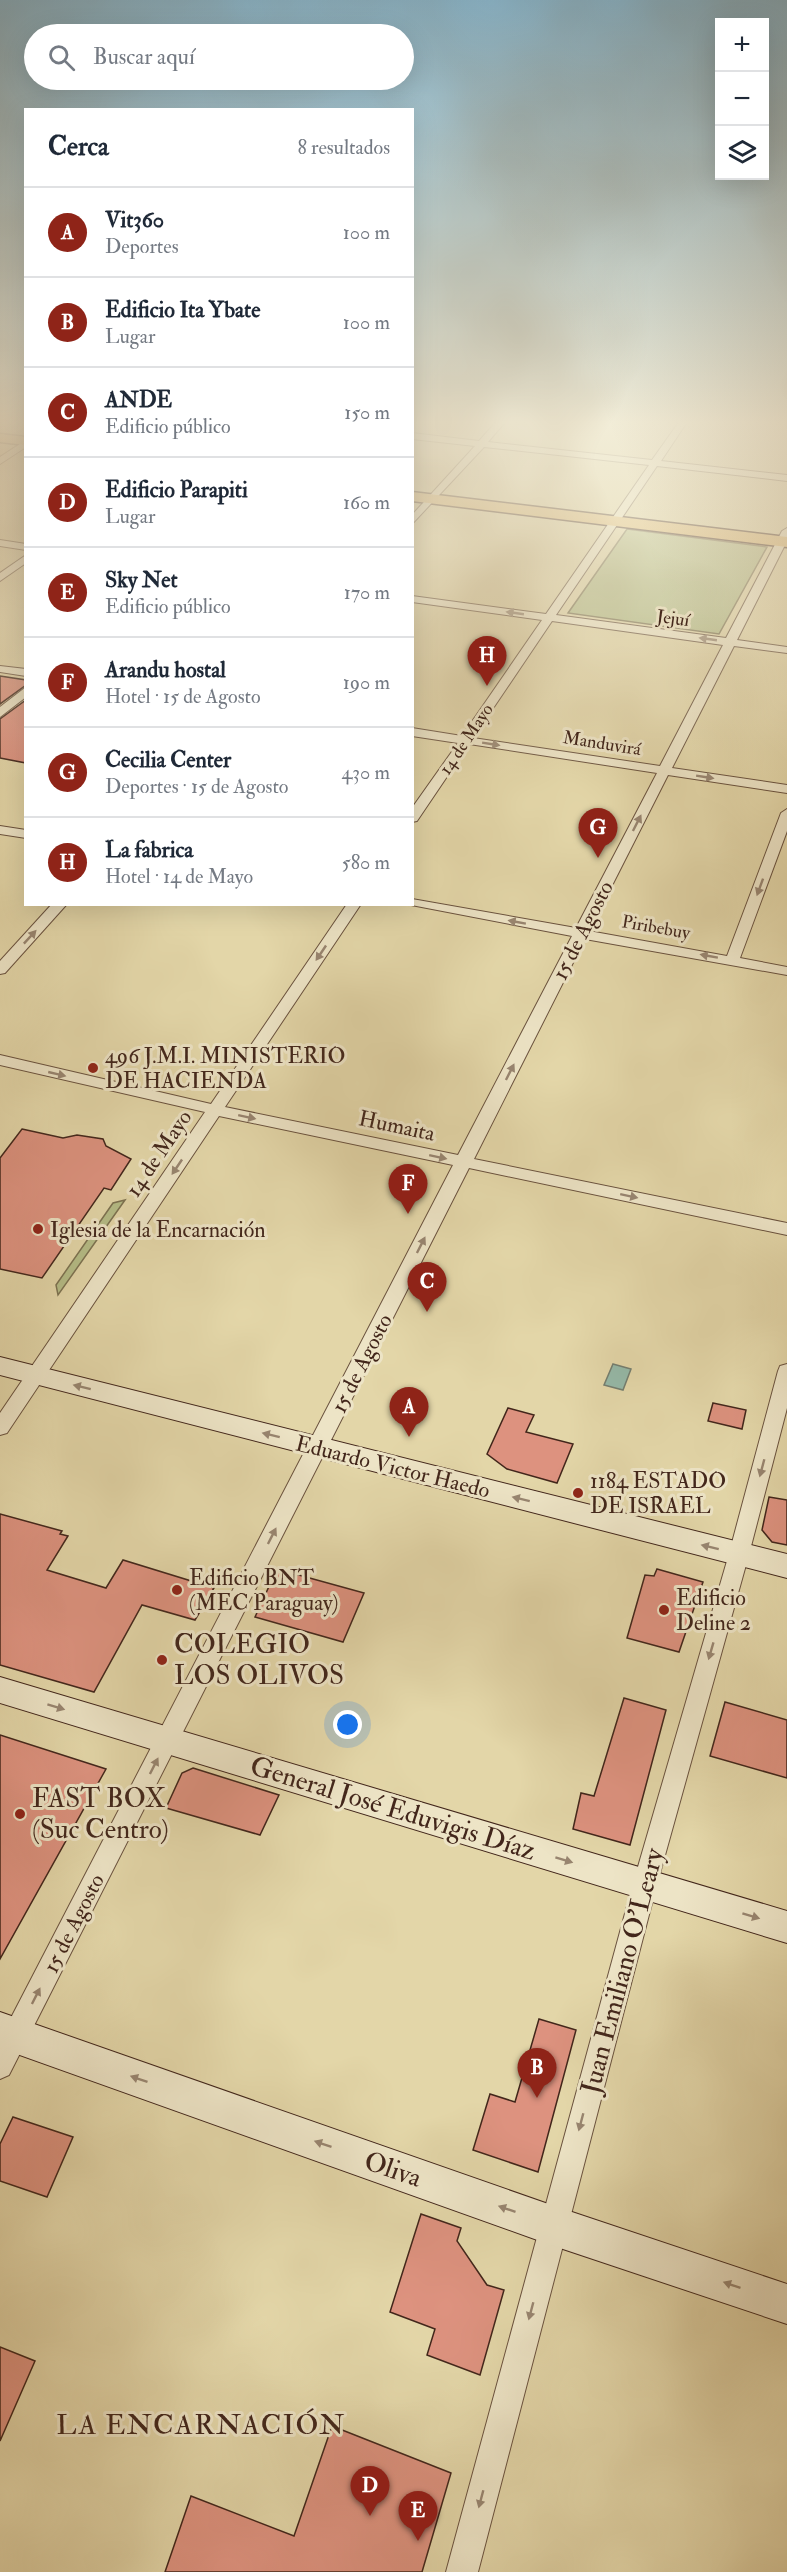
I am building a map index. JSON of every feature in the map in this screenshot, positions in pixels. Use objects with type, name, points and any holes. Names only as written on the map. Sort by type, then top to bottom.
[{"type":"street","name":"14 de Mayo","points":[[414,815],[600,542]]},
{"type":"street","name":"15 de Agosto","points":[[5,2044],[167,1740],[783,542]]},
{"type":"street","points":[[0,543],[24,547]]},
{"type":"street","points":[[0,578],[24,560]]},
{"type":"street","name":"Jejuí","points":[[414,599],[787,650]]},
{"type":"street","points":[[0,669],[24,673]]},
{"type":"street","points":[[0,713],[24,692]]},
{"type":"street","name":"Manduvirá","points":[[414,732],[787,789]]},
{"type":"street","points":[[732,961],[787,813]]},
{"type":"street","points":[[0,830],[24,834]]},
{"type":"street","name":"Piribebuy","points":[[414,903],[787,970]]},
{"type":"street","points":[[0,970],[58,906]]},
{"type":"street","name":"14 de Mayo","points":[[0,1428],[353,906]]},
{"type":"street","name":"Humaita","points":[[0,1060],[215,1110],[787,1229]]},
{"type":"street","name":"Eduardo Victor Haedo","points":[[0,1366],[787,1566]]},
{"type":"street","name":"Juan Emiliano O'Leary","points":[[462,2572],[645,1884],[739,1554],[787,1371]]},
{"type":"street","name":"General José Eduvigis Díaz","points":[[0,1690],[787,1927]]},
{"type":"street","name":"Oliva","points":[[5,2044],[787,2304]]},
{"type":"green space","points":[[618,542],[728,542],[767,547],[719,634],[568,613]]},
{"type":"green space","points":[[125,1200],[58,1295],[56,1285],[113,1203]]},
{"type":"shaded area","points":[[613,1364],[631,1369],[623,1390],[604,1385]]},
{"type":"building","points":[[0,676],[24,680],[24,686],[0,704]]},
{"type":"building","points":[[24,701],[24,763],[0,758],[0,719]]},
{"type":"building","name":"Iglesia de la Encarnación","points":[[22,1129],[63,1138],[77,1135],[103,1139],[106,1146],[131,1159],[111,1190],[104,1188],[42,1278],[0,1269],[0,1158]]},
{"type":"building","points":[[713,1403],[746,1410],[742,1429],[708,1421]]},
{"type":"building","points":[[508,1408],[534,1415],[526,1432],[573,1444],[557,1483],[507,1469],[487,1454]]},
{"type":"building","points":[[769,1497],[787,1500],[787,1545],[772,1542],[762,1530]]},
{"type":"building","points":[[0,1514],[62,1531],[60,1534],[68,1536],[47,1570],[106,1588],[123,1560],[214,1588],[195,1620],[142,1605],[94,1692],[0,1665]]},
{"type":"building","points":[[277,1569],[364,1593],[343,1642],[255,1617]]},
{"type":"building","name":"Edificio Deline 2","points":[[657,1569],[703,1582],[679,1652],[627,1638],[645,1575],[654,1576]]},
{"type":"building","points":[[624,1698],[666,1710],[630,1845],[573,1829],[581,1793],[594,1796]]},
{"type":"building","points":[[725,1702],[787,1720],[787,1778],[710,1756]]},
{"type":"building","points":[[0,1735],[106,1769],[0,1959]]},
{"type":"building","points":[[193,1768],[279,1795],[260,1835],[166,1808],[182,1773]]},
{"type":"building","points":[[539,2019],[576,2030],[538,2172],[473,2150],[490,2094],[515,2102]]},
{"type":"building","points":[[13,2117],[73,2137],[47,2197],[0,2181],[0,2144]]},
{"type":"building","points":[[421,2214],[461,2228],[457,2241],[487,2285],[504,2290],[480,2375],[427,2355],[435,2329],[390,2312]]},
{"type":"building","points":[[0,2347],[35,2361],[0,2441]]},
{"type":"building","points":[[332,2426],[451,2473],[422,2572],[165,2572],[191,2496],[294,2536]]},
{"type":"place","name":"La fabrica","points":[[487,686]]},
{"type":"place","name":"Cecilia Center","points":[[598,858]]},
{"type":"place","name":"496 J.M.I. MINISTERIO DE HACIENDA","points":[[93,1068]]},
{"type":"place","name":"Arandu hostal","points":[[408,1214]]},
{"type":"place","name":"Iglesia de la Encarnación","points":[[38,1229]]},
{"type":"place","name":"ANDE","points":[[427,1312]]},
{"type":"place","name":"Vit360","points":[[409,1437]]},
{"type":"place","name":"1184 ESTADO DE ISRAEL","points":[[578,1493]]},
{"type":"place","name":"Edificio BNT (MEC Paraguay)","points":[[177,1590]]},
{"type":"place","name":"Edificio Deline 2","points":[[664,1610]]},
{"type":"place","name":"COLEGIO LOS OLIVOS","points":[[162,1660]]},
{"type":"place","name":"FAST BOX (Suc Centro)","points":[[20,1814]]},
{"type":"place","name":"Edificio Ita Ybate","points":[[537,2098]]},
{"type":"place","name":"Edificio Parapiti","points":[[370,2516]]},
{"type":"place","name":"Sky Net","points":[[418,2541]]},
{"type":"district","name":"LA ENCARNACIÓN","points":[[201,2424]]}]
